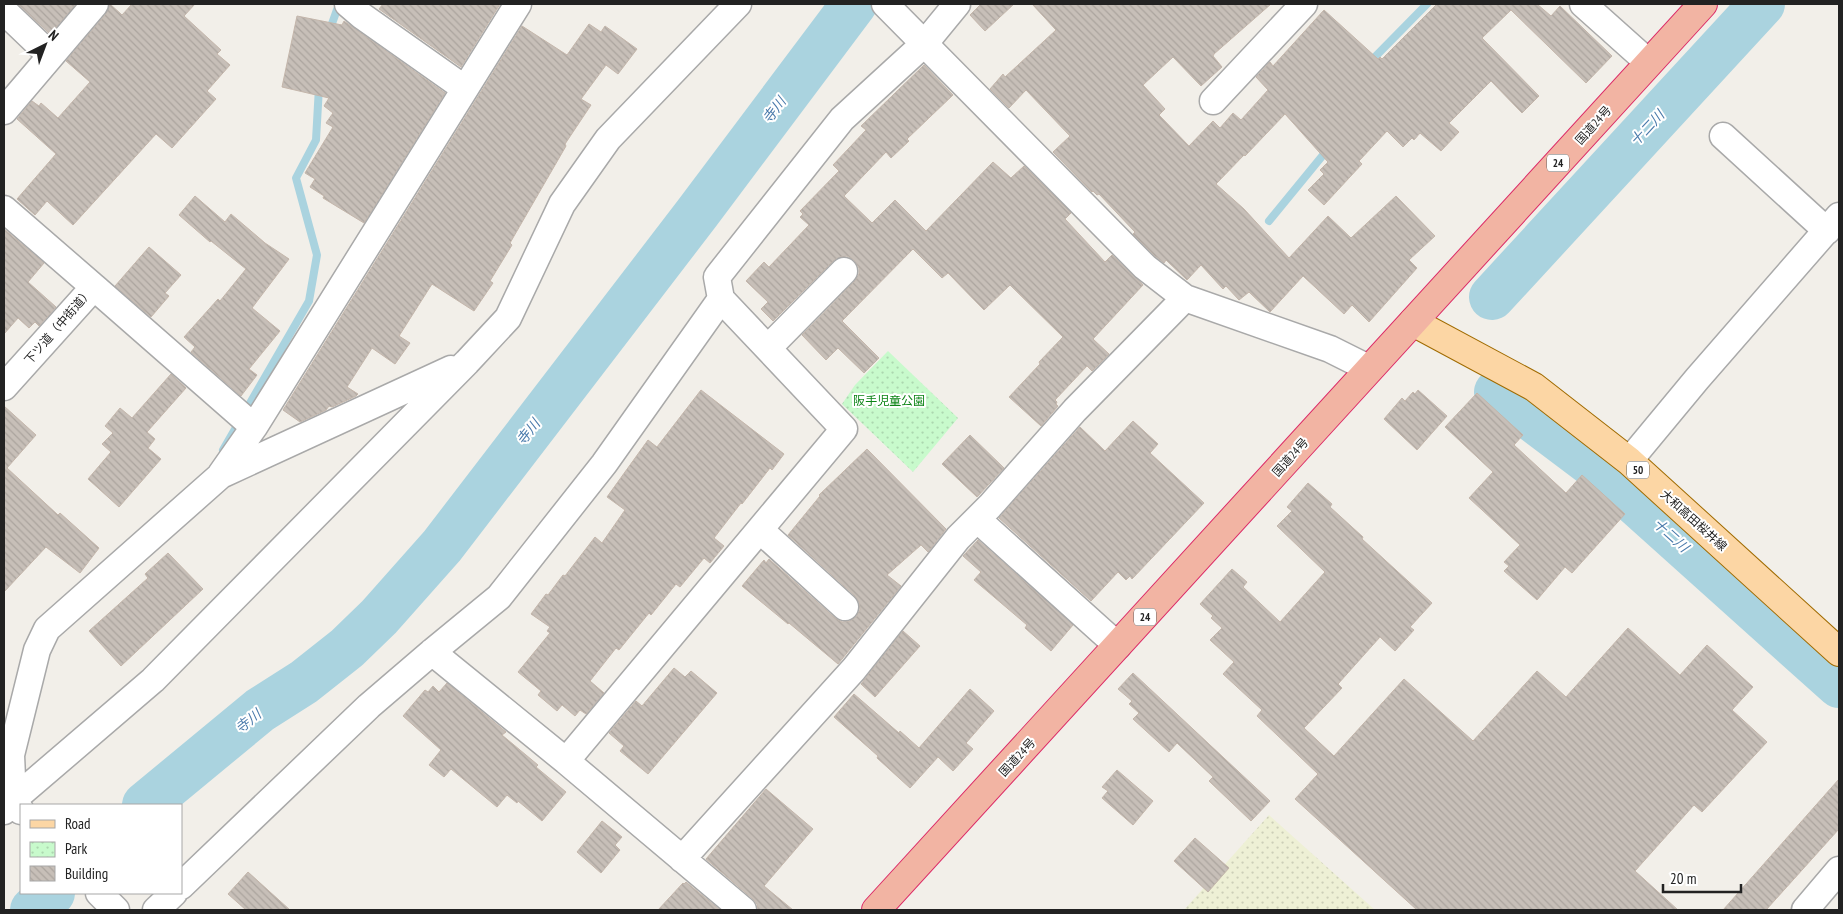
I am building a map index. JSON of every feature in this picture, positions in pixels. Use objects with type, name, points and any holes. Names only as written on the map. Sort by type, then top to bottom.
[{"type":"highway","name":"国道24号","points":[[876,910],[1703,4]]},
{"type":"main road","name":"大和高田桜井線","points":[[1413,322],[1534,387],[1629,461],[1839,652]]},
{"type":"street","points":[[4,111],[95,4]]},
{"type":"street","points":[[348,4],[362,16],[464,88]]},
{"type":"street","points":[[14,808],[11,755],[37,650],[47,629],[221,475],[254,427],[518,4]]},
{"type":"street","points":[[14,808],[153,680],[467,362],[508,318],[562,204],[608,139],[738,4]]},
{"type":"street","points":[[885,4],[1145,267],[1185,298],[1330,349],[1370,369]]},
{"type":"street","points":[[566,761],[844,429],[721,299],[717,277],[842,119],[957,4]]},
{"type":"street","points":[[1213,101],[1304,4]]},
{"type":"street","points":[[1583,4],[1649,63]]},
{"type":"street","points":[[4,11],[50,55]]},
{"type":"street","points":[[1629,461],[1697,379],[1833,223],[1723,136]]},
{"type":"street","name":"下ツ道（中街道）","points":[[4,208],[94,287],[4,387]]},
{"type":"street","points":[[768,348],[844,271]]},
{"type":"street","points":[[94,287],[254,427]]},
{"type":"street","points":[[682,859],[854,669],[958,538],[1075,410],[1185,298]]},
{"type":"street","points":[[182,885],[369,706],[499,597],[604,464],[721,299]]},
{"type":"street","points":[[221,475],[467,362]]},
{"type":"street","points":[[977,519],[1118,646]]},
{"type":"street","points":[[760,530],[845,607]]},
{"type":"street","points":[[432,652],[566,761],[743,910]]},
{"type":"street","points":[[1805,910],[1839,870]]},
{"type":"street","points":[[100,894],[116,910]]},
{"type":"street","points":[[156,910],[173,894]]},
{"type":"green space","name":"阪手児童公園","points":[[888,351],[958,418],[913,472],[842,404],[855,385]]},
{"type":"green space","points":[[1269,815],[1375,910],[1184,910]]},
{"type":"building","points":[[18,4],[76,4],[50,34]]},
{"type":"building","points":[[110,4],[122,15],[132,4],[195,4],[184,16],[221,50],[217,54],[230,65],[207,91],[216,99],[172,148],[156,134],[73,225],[47,201],[35,215],[17,199],[56,154],[17,119],[32,101],[39,106],[41,103],[58,118],[90,82],[66,61],[106,14]]},
{"type":"building","points":[[383,4],[500,4],[461,67],[379,9]]},
{"type":"building","points":[[981,4],[1014,4],[985,31],[970,15]]},
{"type":"building","points":[[1032,4],[1271,4],[1214,54],[1213,56],[1222,67],[1201,86],[1173,57],[1143,85],[1165,109],[1159,115],[1189,146],[1213,121],[1220,128],[1233,113],[1241,120],[1268,90],[1256,77],[1270,62],[1273,66],[1324,10],[1378,59],[1380,57],[1382,59],[1437,4],[1537,4],[1551,16],[1560,6],[1612,56],[1586,83],[1511,10],[1482,38],[1539,96],[1522,113],[1491,81],[1449,123],[1459,132],[1441,151],[1420,133],[1414,140],[1412,138],[1403,147],[1387,131],[1359,161],[1362,164],[1324,205],[1308,190],[1324,174],[1320,170],[1328,162],[1285,114],[1216,184],[1244,209],[1289,258],[1328,216],[1351,238],[1396,196],[1435,236],[1409,260],[1417,268],[1369,322],[1352,305],[1344,314],[1303,276],[1270,312],[1249,292],[1239,300],[1226,286],[1223,289],[1201,265],[1187,280],[1166,260],[1164,263],[1155,256],[1133,234],[1135,232],[1099,194],[1097,195],[1092,192],[1053,152],[1070,136],[1026,90],[1009,108],[990,89],[1003,74],[1005,77],[1056,30]]},
{"type":"building","points":[[297,16],[342,25],[344,21],[445,93],[364,223],[323,198],[324,196],[310,187],[315,179],[305,173],[333,127],[326,123],[333,113],[324,106],[329,98],[282,87]]},
{"type":"building","points":[[589,24],[601,32],[605,26],[637,49],[618,74],[606,65],[581,99],[591,105],[565,144],[566,146],[510,243],[512,245],[490,281],[493,283],[474,311],[432,284],[399,336],[410,343],[395,364],[372,348],[347,387],[358,394],[356,396],[332,407],[329,406],[326,410],[300,422],[283,410],[522,26],[567,55]]},
{"type":"building","points":[[924,65],[953,95],[907,139],[909,141],[891,158],[886,152],[844,196],[872,223],[895,200],[926,231],[993,162],[1011,178],[1024,166],[1071,213],[1065,219],[1105,262],[1112,255],[1143,285],[1093,339],[1109,354],[1092,371],[1087,366],[1055,400],[1058,406],[1041,426],[1009,397],[1063,337],[1010,285],[984,310],[948,273],[942,278],[913,249],[842,321],[879,358],[864,373],[838,348],[826,360],[802,335],[855,281],[859,274],[859,268],[854,260],[847,256],[834,260],[773,321],[761,309],[768,302],[746,281],[764,262],[769,267],[809,225],[800,217],[803,214],[800,211],[839,171],[833,165],[866,130],[861,126]]},
{"type":"building","points":[[195,196],[225,222],[231,214],[265,243],[289,259],[252,308],[280,331],[249,369],[257,375],[241,396],[191,352],[195,347],[184,337],[218,299],[220,301],[246,269],[210,242],[179,215]]},
{"type":"building","points":[[4,229],[44,263],[28,282],[56,307],[39,326],[35,322],[29,328],[18,318],[4,334]]},
{"type":"building","points":[[149,247],[181,275],[165,293],[169,296],[151,317],[115,286]]},
{"type":"building","points":[[171,374],[186,388],[147,432],[155,439],[148,448],[161,459],[119,507],[88,479],[111,452],[102,444],[113,433],[105,426],[120,408],[132,418]]},
{"type":"building","points":[[701,390],[784,454],[772,470],[770,468],[714,538],[724,546],[710,563],[704,558],[680,587],[676,584],[619,650],[616,648],[590,681],[604,693],[586,714],[580,710],[575,716],[562,705],[557,711],[538,695],[541,691],[518,672],[550,633],[547,631],[550,627],[531,614],[563,575],[565,576],[595,537],[602,543],[625,510],[607,497],[648,440],[657,447]]},
{"type":"building","points":[[1418,390],[1447,416],[1417,450],[1384,419],[1402,398],[1405,401],[1413,392],[1415,394]]},
{"type":"building","points":[[1477,393],[1523,435],[1514,445],[1566,493],[1582,475],[1625,514],[1572,573],[1565,567],[1537,600],[1504,571],[1509,566],[1504,562],[1520,545],[1469,498],[1493,472],[1445,427]]},
{"type":"building","points":[[4,406],[36,435],[7,468],[58,515],[60,513],[99,548],[80,573],[46,547],[4,592]]},
{"type":"building","points":[[1133,421],[1158,444],[1150,453],[1204,503],[1132,579],[1130,576],[1126,580],[1118,572],[1091,601],[999,518],[1080,427],[1105,451]]},
{"type":"building","points":[[970,435],[1004,468],[977,497],[942,464]]},
{"type":"building","points":[[867,449],[946,529],[928,552],[921,545],[887,575],[901,586],[838,664],[742,586],[764,560],[766,563],[769,559],[835,618],[842,622],[850,621],[856,617],[860,610],[859,602],[855,596],[788,535],[819,495]]},
{"type":"building","points":[[1308,483],[1332,504],[1330,507],[1363,537],[1362,539],[1432,603],[1410,627],[1414,630],[1395,651],[1380,637],[1338,684],[1342,688],[1304,728],[1334,756],[1404,679],[1473,741],[1537,671],[1566,697],[1628,628],[1680,675],[1707,645],[1753,687],[1732,710],[1767,742],[1702,812],[1694,805],[1635,871],[1678,910],[1417,910],[1295,799],[1318,774],[1257,716],[1262,710],[1223,674],[1234,662],[1210,640],[1222,628],[1200,604],[1232,569],[1247,582],[1243,587],[1280,622],[1325,572],[1277,526],[1292,511],[1287,507]]},
{"type":"building","points":[[978,540],[1073,625],[1051,651],[1025,628],[1027,625],[974,580],[981,572],[963,556]]},
{"type":"building","points":[[168,553],[203,589],[121,666],[89,631],[148,578],[145,574]]},
{"type":"building","points":[[903,631],[920,646],[875,697],[861,684]]},
{"type":"building","points":[[674,668],[685,677],[691,671],[717,693],[648,774],[620,751],[624,746],[609,733],[636,701],[642,706]]},
{"type":"building","points":[[1133,673],[1270,801],[1251,821],[1209,781],[1213,777],[1177,743],[1169,752],[1133,719],[1139,713],[1129,704],[1132,701],[1118,689]]},
{"type":"building","points":[[447,683],[506,732],[502,735],[538,765],[536,767],[566,792],[542,821],[518,801],[517,803],[507,795],[497,807],[451,769],[444,777],[429,765],[441,750],[403,716],[425,690],[428,692],[433,686],[439,692]]},
{"type":"building","points":[[970,689],[994,711],[966,743],[973,749],[953,771],[938,757],[910,788],[877,758],[878,756],[834,717],[854,694],[919,748]]},
{"type":"building","points":[[1117,770],[1153,801],[1133,825],[1102,798],[1108,791],[1102,787]]},
{"type":"building","points":[[1839,779],[1839,829],[1766,910],[1723,910]]},
{"type":"building","points":[[766,789],[813,829],[764,886],[793,910],[758,910],[757,904],[753,899],[706,859]]},
{"type":"building","points":[[602,821],[622,837],[615,845],[620,850],[601,873],[577,852]]},
{"type":"building","points":[[1195,838],[1229,868],[1208,892],[1174,861]]},
{"type":"building","points":[[248,872],[290,910],[246,910],[228,894]]},
{"type":"building","points":[[686,882],[720,910],[658,910]]},
{"type":"waterway","points":[[329,32],[339,4]]},
{"type":"waterway","name":"寺川","points":[[146,804],[260,710],[304,682],[347,648],[379,617],[442,546],[698,212],[854,4]]},
{"type":"waterway","points":[[1368,64],[1427,4]]},
{"type":"waterway","name":"十二川","points":[[1492,297],[1762,4]]},
{"type":"waterway","points":[[223,450],[309,301],[317,255],[296,178],[316,140],[319,87]]},
{"type":"waterway","points":[[1269,221],[1328,149]]},
{"type":"waterway","name":"十二川","points":[[1497,392],[1595,466],[1839,685]]},
{"type":"waterway","name":"寺川","points":[[33,910],[51,894]]}]
